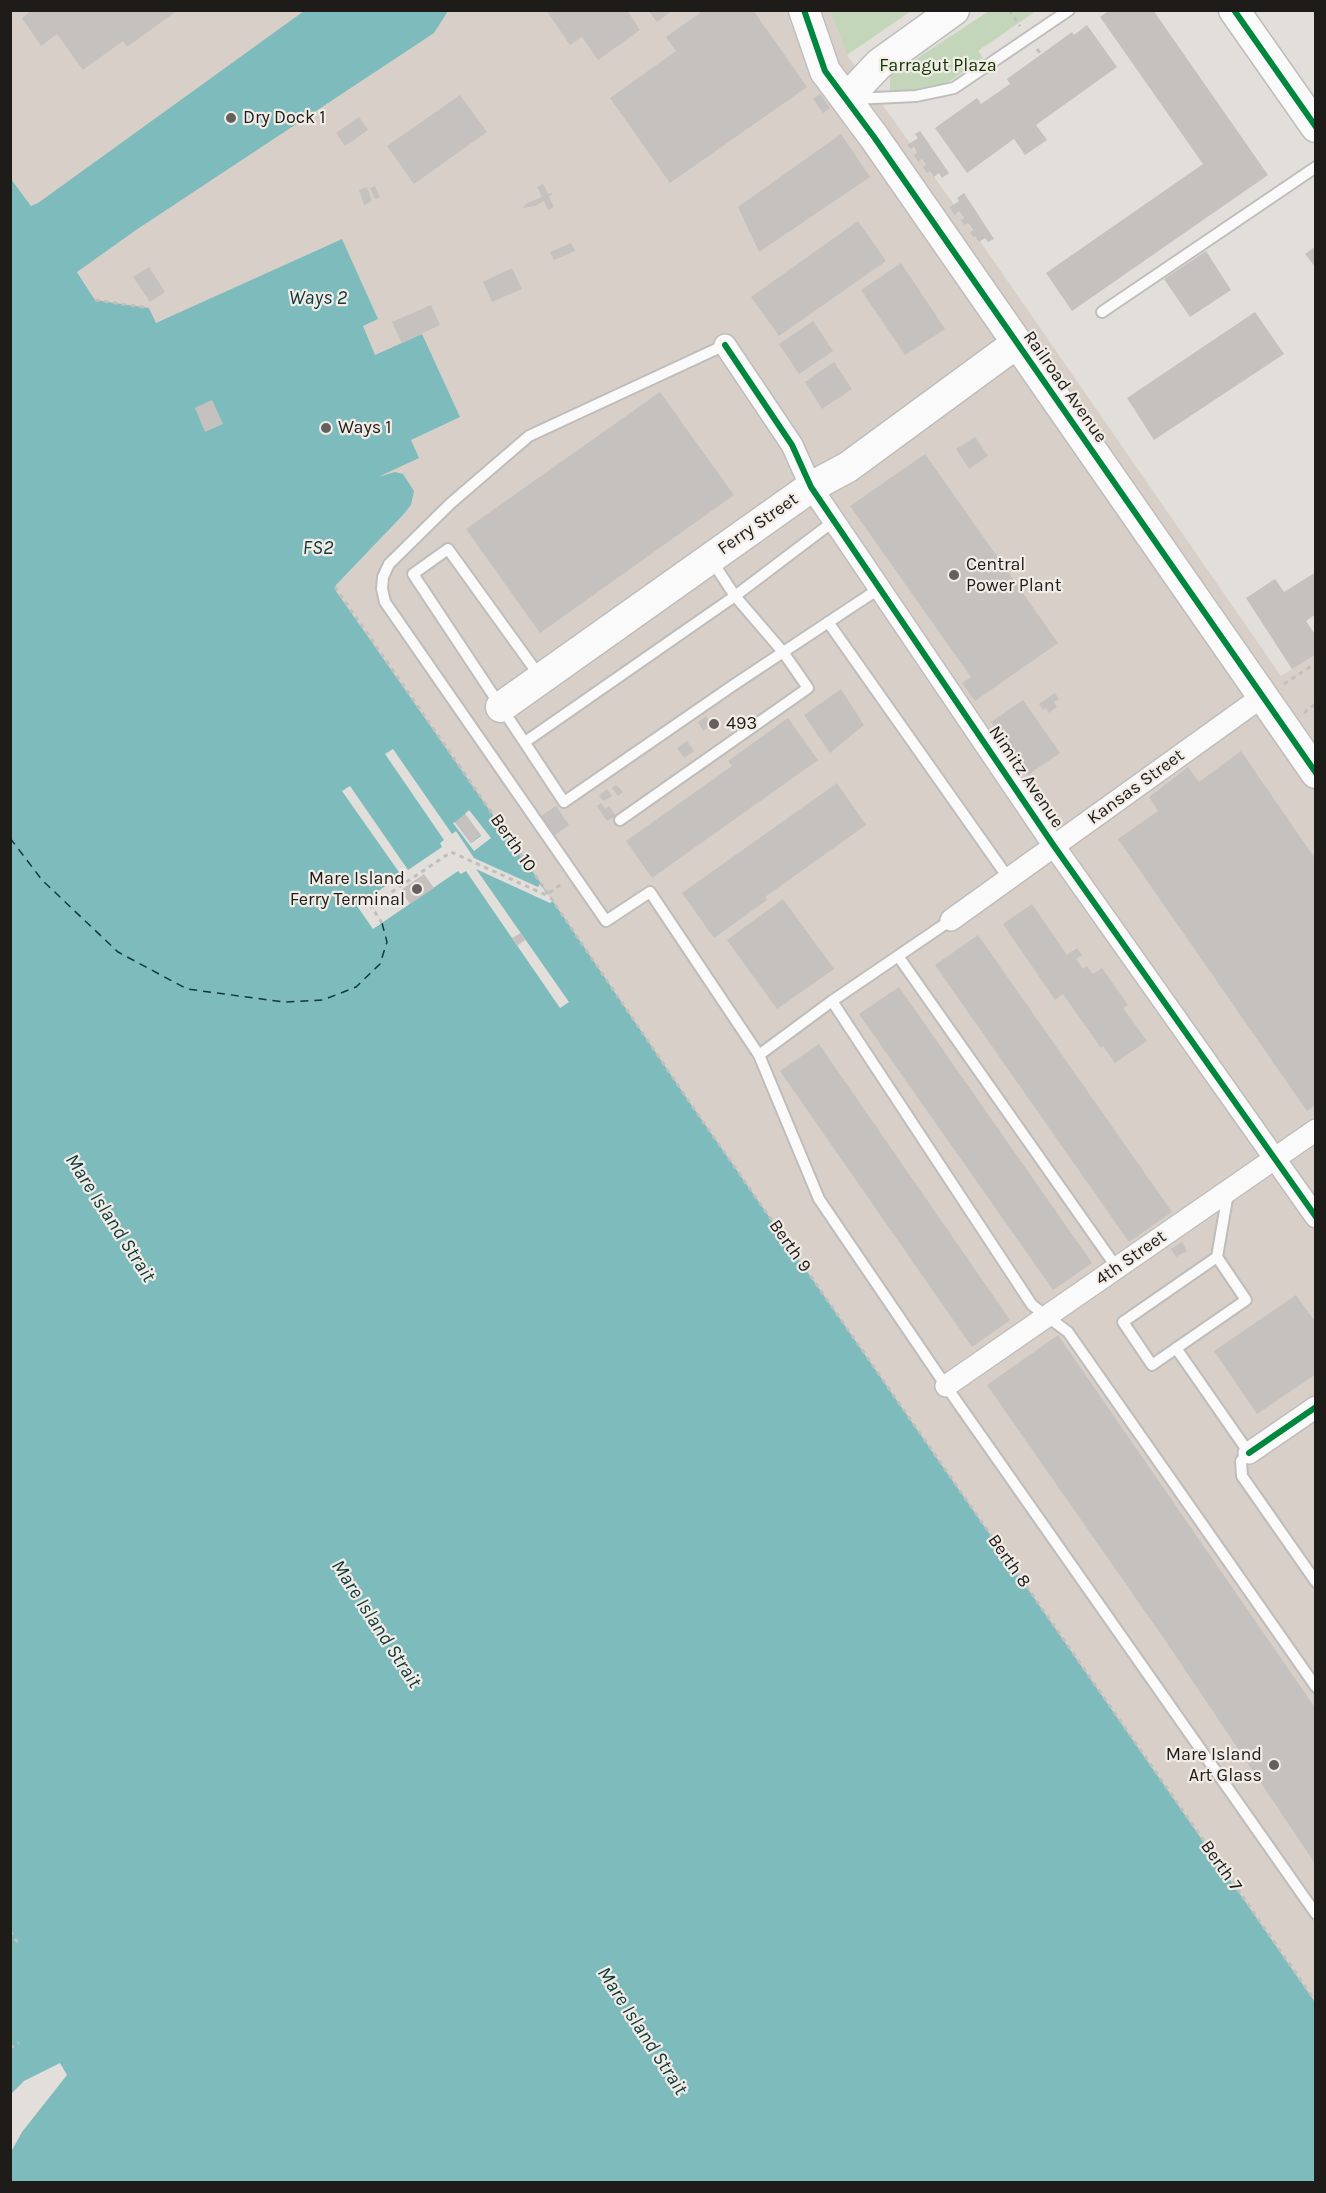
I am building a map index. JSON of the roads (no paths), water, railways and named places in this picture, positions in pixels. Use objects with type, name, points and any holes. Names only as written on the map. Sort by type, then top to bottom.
[{"type":"street","name":"Railroad Avenue","points":[[804,10],[825,71],[1017,343],[1274,690],[1316,773]]},
{"type":"street","points":[[846,99],[879,64],[954,10]]},
{"type":"street","points":[[1234,10],[1316,127]]},
{"type":"street","name":"Ferry Street","points":[[501,707],[811,487],[848,467],[1017,343]]},
{"type":"street","name":"Nimitz Avenue","points":[[725,345],[792,446],[811,487],[1054,846],[1316,1217]]},
{"type":"street","name":"Kansas Street","points":[[951,920],[1274,690]]},
{"type":"street","name":"4th Street","points":[[946,1386],[1316,1130]]},
{"type":"street","points":[[1248,1453],[1316,1407]]},
{"type":"lane","points":[[846,99],[916,96],[954,88],[1069,10]]},
{"type":"lane","points":[[1102,312],[1316,167]]},
{"type":"lane","points":[[725,345],[529,436],[451,503],[389,564],[383,577],[382,589],[385,602],[606,921],[650,892],[759,1055],[819,1199],[946,1386],[1316,1914]]},
{"type":"lane","points":[[525,742],[735,596],[834,521]]},
{"type":"lane","points":[[541,679],[448,549],[413,574],[564,802],[880,588]]},
{"type":"lane","points":[[620,820],[808,688],[783,652],[735,596],[711,558]]},
{"type":"lane","points":[[828,622],[1009,879]]},
{"type":"lane","points":[[759,1055],[832,1001],[951,920]]},
{"type":"lane","points":[[898,956],[1117,1268]]},
{"type":"lane","points":[[832,1001],[1032,1305],[1068,1332],[1316,1688]]},
{"type":"lane","points":[[1217,1257],[1123,1322],[1152,1365],[1246,1300],[1217,1257],[1228,1190]]},
{"type":"lane","points":[[1176,1348],[1248,1453],[1241,1461],[1242,1476],[1316,1582]]},
{"type":"water","points":[[304,11],[448,11],[434,33],[136,230],[77,272],[95,300],[149,308],[156,323],[342,239],[378,319],[363,326],[375,355],[422,334],[460,417],[411,440],[419,458],[378,477],[395,472],[403,474],[414,491],[411,505],[337,584],[336,591],[1315,2002],[1315,2182],[11,2182],[11,2152],[22,2132],[67,2075],[60,2063],[24,2081],[11,2094],[11,179],[31,206],[38,203]]},
{"type":"place","name":"Dry Dock 1","points":[[231,118]]},
{"type":"place","name":"Ways 1","points":[[326,428]]},
{"type":"place","name":"Central Power Plant","points":[[954,575]]},
{"type":"place","name":"493","points":[[714,724]]},
{"type":"place","name":"Mare Island Ferry Terminal","points":[[417,889]]},
{"type":"place","name":"Mare Island Art Glass","points":[[1274,1765]]},
{"type":"park label","name":"Farragut Plaza","points":[[938,66]]},
{"type":"water label","name":"Ways 2","points":[[318,298]]},
{"type":"water label","name":"FS2","points":[[318,548]]},
{"type":"water label","name":"Mare Island Strait","points":[[110,1218]]},
{"type":"water label","name":"Mare Island Strait","points":[[376,1624]]},
{"type":"water label","name":"Mare Island Strait","points":[[642,2031]]}]
